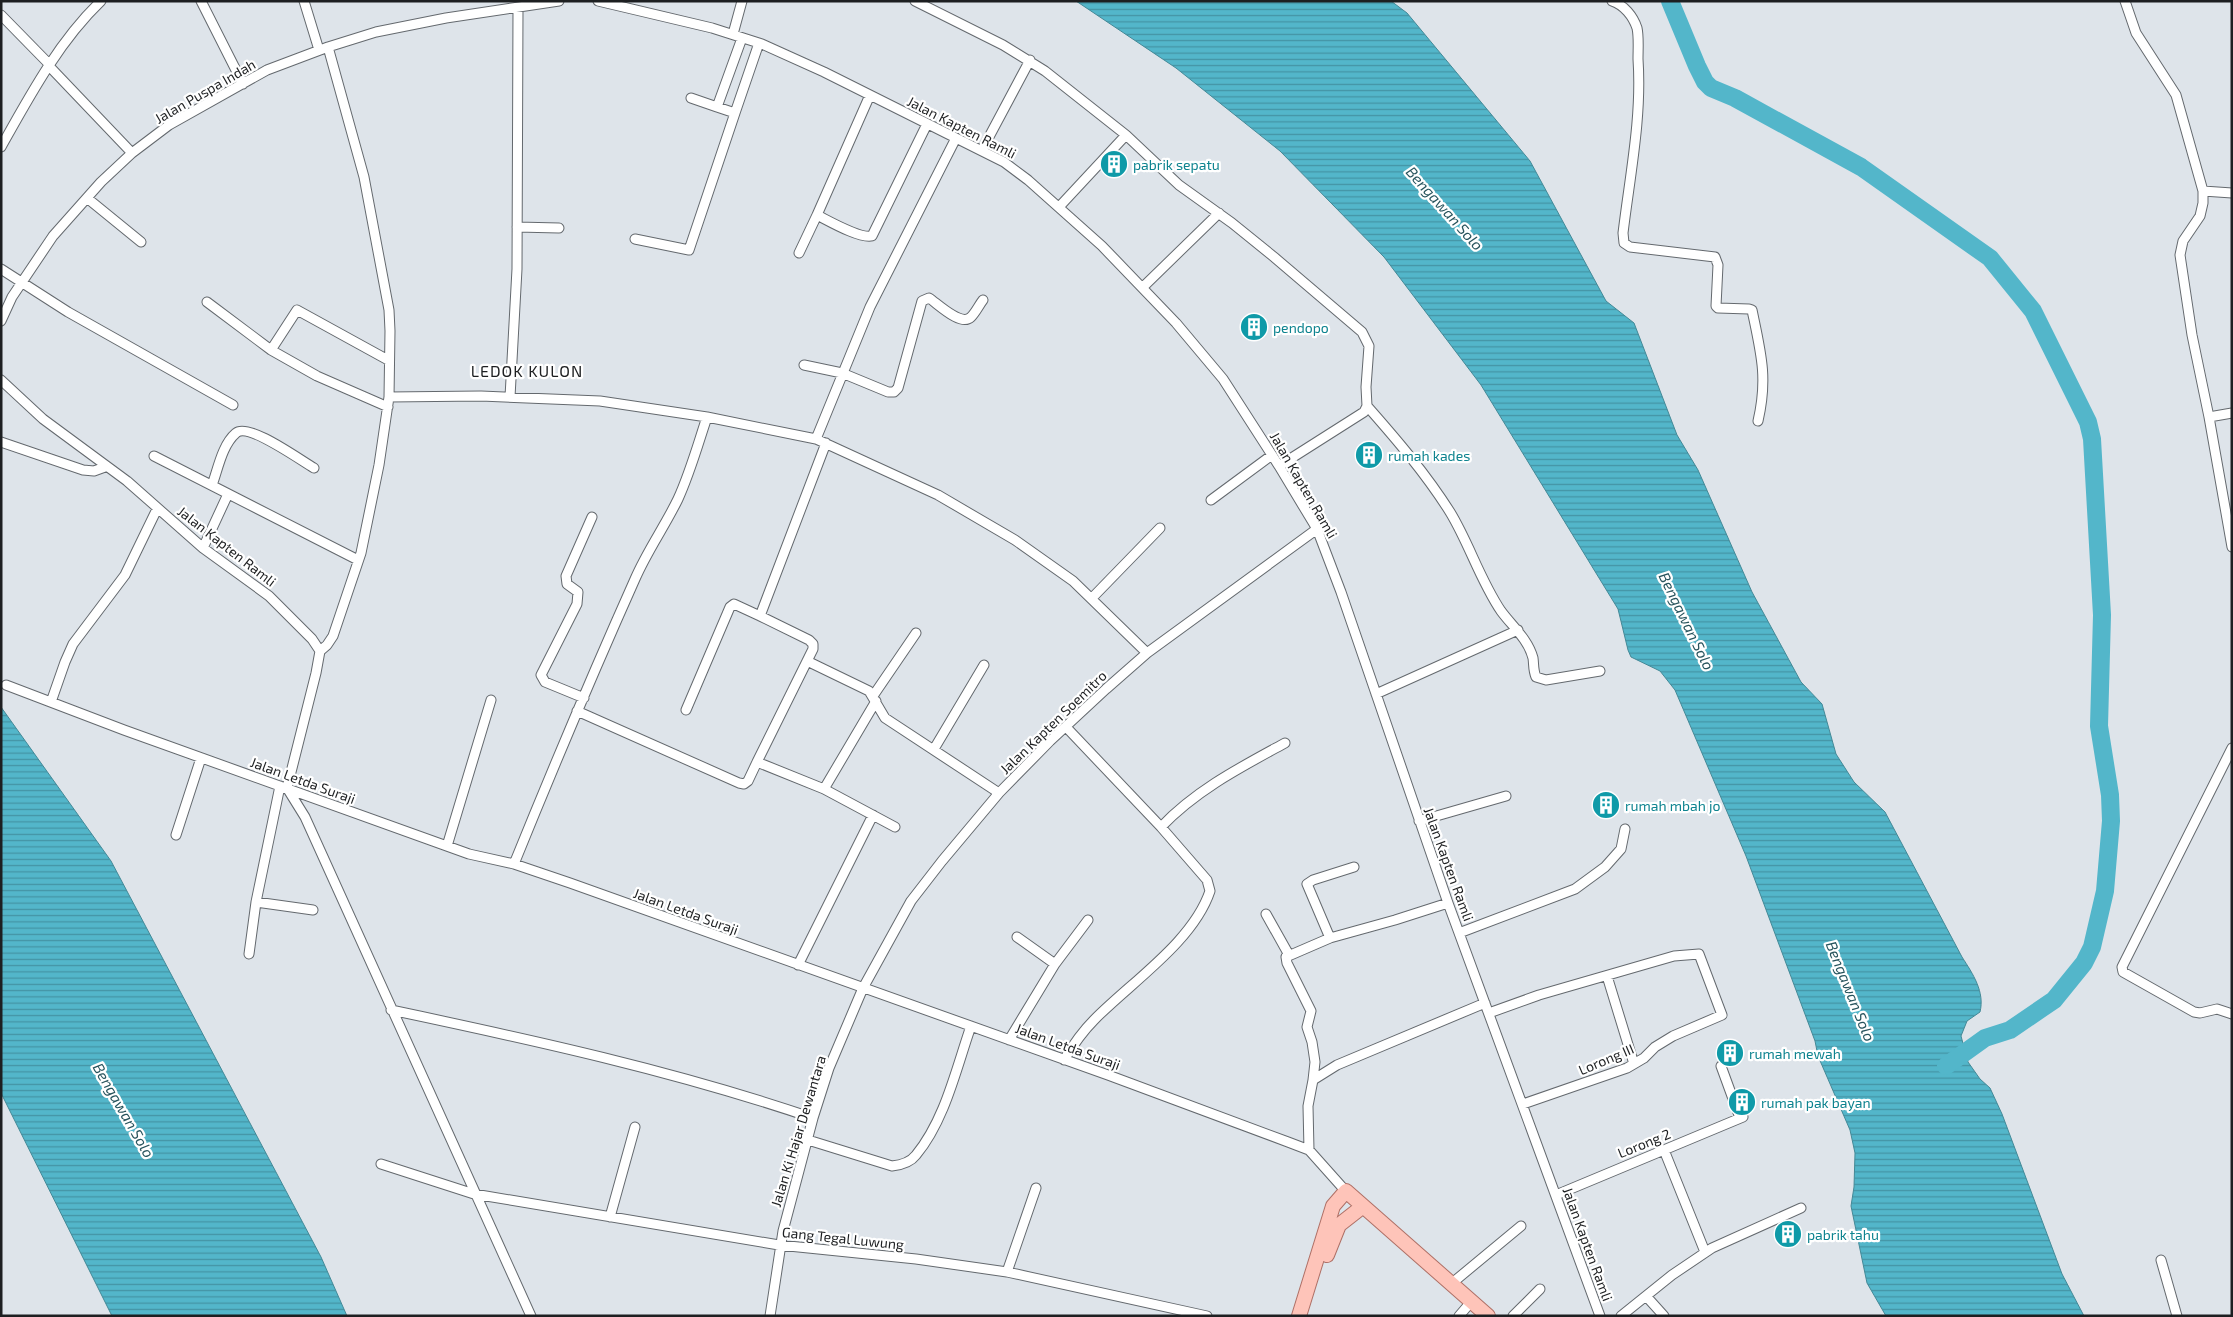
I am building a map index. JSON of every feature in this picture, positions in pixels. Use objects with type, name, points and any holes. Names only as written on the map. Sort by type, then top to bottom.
[{"type":"main road","points":[[1299,1316],[1330,1215],[1344,1189],[1362,1207],[1488,1316]]},
{"type":"main road","points":[[1308,1316],[1339,1225],[1362,1207]]},
{"type":"main road","points":[[1330,1215],[1336,1218],[1346,1218]]},
{"type":"street","points":[[2,144],[50,65],[84,17],[101,1]]},
{"type":"street","points":[[201,1],[243,84]]},
{"type":"street","points":[[249,954],[256,902],[283,787],[312,696],[320,651],[327,646],[333,636],[365,535],[379,466],[389,397],[389,310],[371,210],[357,149],[324,48],[304,1]]},
{"type":"street","name":"Jalan Puspa Indah","points":[[1,321],[22,282],[53,236],[101,182],[132,153],[169,125],[267,70],[324,48],[376,32],[446,18],[518,9],[559,1]]},
{"type":"street","name":"Jalan Kapten Ramli","points":[[598,1],[759,43],[870,95],[1004,162],[1059,208],[1143,287],[1223,379],[1317,529],[1341,592],[1448,903],[1600,1316]]},
{"type":"street","points":[[716,107],[738,36],[742,1]]},
{"type":"street","points":[[914,1],[1030,60],[1126,135],[1179,185],[1288,268],[1362,332],[1369,346],[1366,387],[1367,406],[1429,480],[1462,534],[1501,611],[1518,630],[1533,659],[1533,671],[1536,677],[1546,680],[1600,671]]},
{"type":"street","points":[[1612,1],[1619,3],[1630,13],[1637,28],[1640,79],[1637,122],[1623,233],[1624,243],[1630,247],[1715,257],[1718,265],[1716,306],[1724,309],[1752,310],[1764,380],[1764,394],[1758,421]]},
{"type":"street","points":[[2125,1],[2136,33],[2176,95],[2203,191],[2204,203],[2200,216],[2183,241],[2180,255],[2192,334],[2232,547]]},
{"type":"street","points":[[510,397],[517,227],[518,9]]},
{"type":"street","points":[[1,15],[132,153]]},
{"type":"street","points":[[635,239],[689,250],[759,43]]},
{"type":"street","points":[[982,150],[1030,60]]},
{"type":"street","points":[[799,253],[870,95]]},
{"type":"street","points":[[691,98],[735,113]]},
{"type":"street","points":[[817,215],[844,228],[871,237],[927,124]]},
{"type":"street","points":[[1059,208],[1126,135]]},
{"type":"street","points":[[816,439],[870,307],[956,138]]},
{"type":"street","points":[[2203,191],[2232,194]]},
{"type":"street","points":[[87,198],[141,242]]},
{"type":"street","points":[[1143,287],[1219,214]]},
{"type":"street","points":[[517,227],[559,228]]},
{"type":"street","points":[[1,269],[68,312],[233,405]]},
{"type":"street","points":[[804,365],[842,373],[888,392],[894,392],[898,388],[922,301],[929,298],[956,317],[964,320],[971,317],[983,300]]},
{"type":"street","points":[[207,302],[271,350],[317,376],[388,407]]},
{"type":"street","points":[[271,350],[295,310],[300,310],[388,360]]},
{"type":"street","name":"Jalan Kapten Ramli","points":[[1,380],[43,419],[127,482],[204,548],[270,596],[312,639],[320,651]]},
{"type":"street","points":[[389,397],[510,397],[600,401],[707,417],[816,439],[938,495],[981,519],[1052,565],[1092,598],[1147,653]]},
{"type":"street","points":[[1279,466],[1357,417],[1367,406]]},
{"type":"street","points":[[2209,418],[2232,413]]},
{"type":"street","points":[[514,864],[577,711],[635,579],[653,540],[678,500],[707,417]]},
{"type":"street","points":[[212,485],[222,455],[236,432],[242,430],[257,434],[314,468]]},
{"type":"street","points":[[1,442],[83,470],[94,471],[105,467]]},
{"type":"street","points":[[760,616],[826,443]]},
{"type":"street","points":[[1211,500],[1272,455]]},
{"type":"street","points":[[154,456],[358,560]]},
{"type":"street","points":[[204,548],[228,494]]},
{"type":"street","points":[[52,702],[73,644],[125,575],[158,509]]},
{"type":"street","points":[[584,698],[545,682],[541,674],[577,604],[578,592],[568,584],[566,576],[592,517]]},
{"type":"street","points":[[1092,598],[1160,528]]},
{"type":"street","name":"Jalan Kapten Soemitro","points":[[862,988],[911,901],[942,861],[1000,793],[1066,727],[1147,653],[1317,529]]},
{"type":"street","points":[[577,711],[744,784],[748,781],[813,649],[813,644],[734,604],[730,607],[686,710]]},
{"type":"street","points":[[1376,694],[1518,630]]},
{"type":"street","points":[[824,789],[875,699],[916,633]]},
{"type":"street","points":[[807,661],[869,691],[885,718],[1000,793]]},
{"type":"street","points":[[934,749],[984,665]]},
{"type":"street","name":"Jalan Letda Suraji","points":[[6,685],[200,758],[469,854],[514,864],[971,1026],[1288,1142],[1305,1149],[1344,1189]]},
{"type":"street","points":[[447,846],[491,700]]},
{"type":"street","points":[[1064,1060],[1078,1037],[1151,968],[1190,926],[1210,891],[1207,880],[1161,827],[1066,727]]},
{"type":"street","points":[[1161,827],[1176,811],[1198,794],[1284,743]]},
{"type":"street","points":[[2232,748],[2122,967],[2124,972],[2194,1012],[2200,1013],[2217,1009],[2232,1014]]},
{"type":"street","points":[[176,835],[200,758]]},
{"type":"street","points":[[757,762],[824,789],[895,827]]},
{"type":"street","points":[[283,787],[305,817],[530,1316]]},
{"type":"street","points":[[1419,821],[1506,796]]},
{"type":"street","points":[[798,965],[873,815]]},
{"type":"street","points":[[1459,933],[1575,889],[1605,866],[1621,849],[1625,829]]},
{"type":"street","points":[[1330,938],[1307,884],[1312,880],[1354,867]]},
{"type":"street","points":[[256,902],[313,910]]},
{"type":"street","points":[[1305,1149],[1308,1106],[1315,1062],[1312,1042],[1307,1027],[1311,1011],[1287,963],[1286,957],[1330,938],[1448,903]]},
{"type":"street","points":[[1266,914],[1289,955]]},
{"type":"street","points":[[1009,1040],[1055,964],[1088,920]]},
{"type":"street","points":[[1017,936],[1055,964]]},
{"type":"street","name":"Lorong III","points":[[1523,1104],[1603,1078],[1634,1064],[1673,1036],[1722,1015],[1699,954],[1674,956],[1607,976]]},
{"type":"street","points":[[1489,1013],[1607,976],[1634,1064]]},
{"type":"street","name":"Jalan Ki Hajar Dewantara","points":[[770,1316],[779,1245],[813,1118],[829,1068],[862,988]]},
{"type":"street","points":[[1312,1080],[1338,1065],[1485,1003]]},
{"type":"street","points":[[391,1010],[562,1047],[742,1094],[813,1118]]},
{"type":"street","points":[[808,1140],[892,1166],[904,1164],[915,1156],[937,1122],[971,1026]]},
{"type":"street","name":"Lorong 2","points":[[1556,1194],[1741,1118],[1721,1066]]},
{"type":"street","points":[[610,1217],[635,1127]]},
{"type":"street","points":[[1664,1150],[1705,1252]]},
{"type":"street","name":"Gang Tegal Luwung","points":[[381,1164],[474,1194],[779,1245],[916,1259],[1007,1272],[1185,1313],[1207,1316]]},
{"type":"street","points":[[1007,1272],[1036,1188]]},
{"type":"street","points":[[1621,1316],[1705,1252],[1801,1208]]},
{"type":"street","points":[[1451,1284],[1521,1226]]},
{"type":"street","points":[[2161,1260],[2177,1316]]},
{"type":"street","points":[[1513,1316],[1540,1289]]},
{"type":"street","points":[[1646,1296],[1664,1316]]},
{"type":"street","points":[[1459,1316],[1471,1302]]},
{"type":"water","name":"Bengawan Solo","points":[[1076,1],[1391,1],[1407,13],[1530,161],[1606,301],[1634,323],[1677,435],[1698,470],[1752,592],[1801,682],[1822,704],[1836,754],[1854,782],[1885,812],[1974,977],[1981,997],[1981,1005],[1980,1012],[1967,1021],[1961,1036],[1968,1062],[1980,1079],[1990,1088],[2002,1114],[2062,1274],[2084,1316],[1886,1316],[1867,1283],[1851,1206],[1854,1187],[1855,1153],[1850,1130],[1818,1056],[1815,1041],[1746,856],[1675,690],[1660,671],[1631,657],[1618,609],[1481,385],[1384,257],[1280,151],[1176,68]]},
{"type":"water","name":"Bengawan Solo","points":[[1,707],[111,861],[321,1257],[347,1316],[112,1316],[1,1093]]},
{"type":"waterway","points":[[1670,1],[1697,66],[1705,82],[1711,88],[1735,98],[1861,167],[1990,258],[2033,311],[2088,422],[2092,439],[2102,615],[2099,726],[2110,795],[2111,821],[2105,891],[2092,947],[2084,963],[2054,1000],[2010,1030],[1985,1038],[1946,1066]]},
{"type":"place","name":"pabrik sepatu","points":[[1114,164]]},
{"type":"place","name":"pendopo","points":[[1254,327]]},
{"type":"place","name":"rumah kades","points":[[1369,455]]},
{"type":"place","name":"rumah mbah jo","points":[[1606,805]]},
{"type":"place","name":"rumah mewah","points":[[1730,1053]]},
{"type":"place","name":"rumah pak bayan","points":[[1742,1102]]},
{"type":"place","name":"pabrik tahu","points":[[1788,1234]]},
{"type":"district","name":"LEDOK KULON","points":[[527,370]]}]
